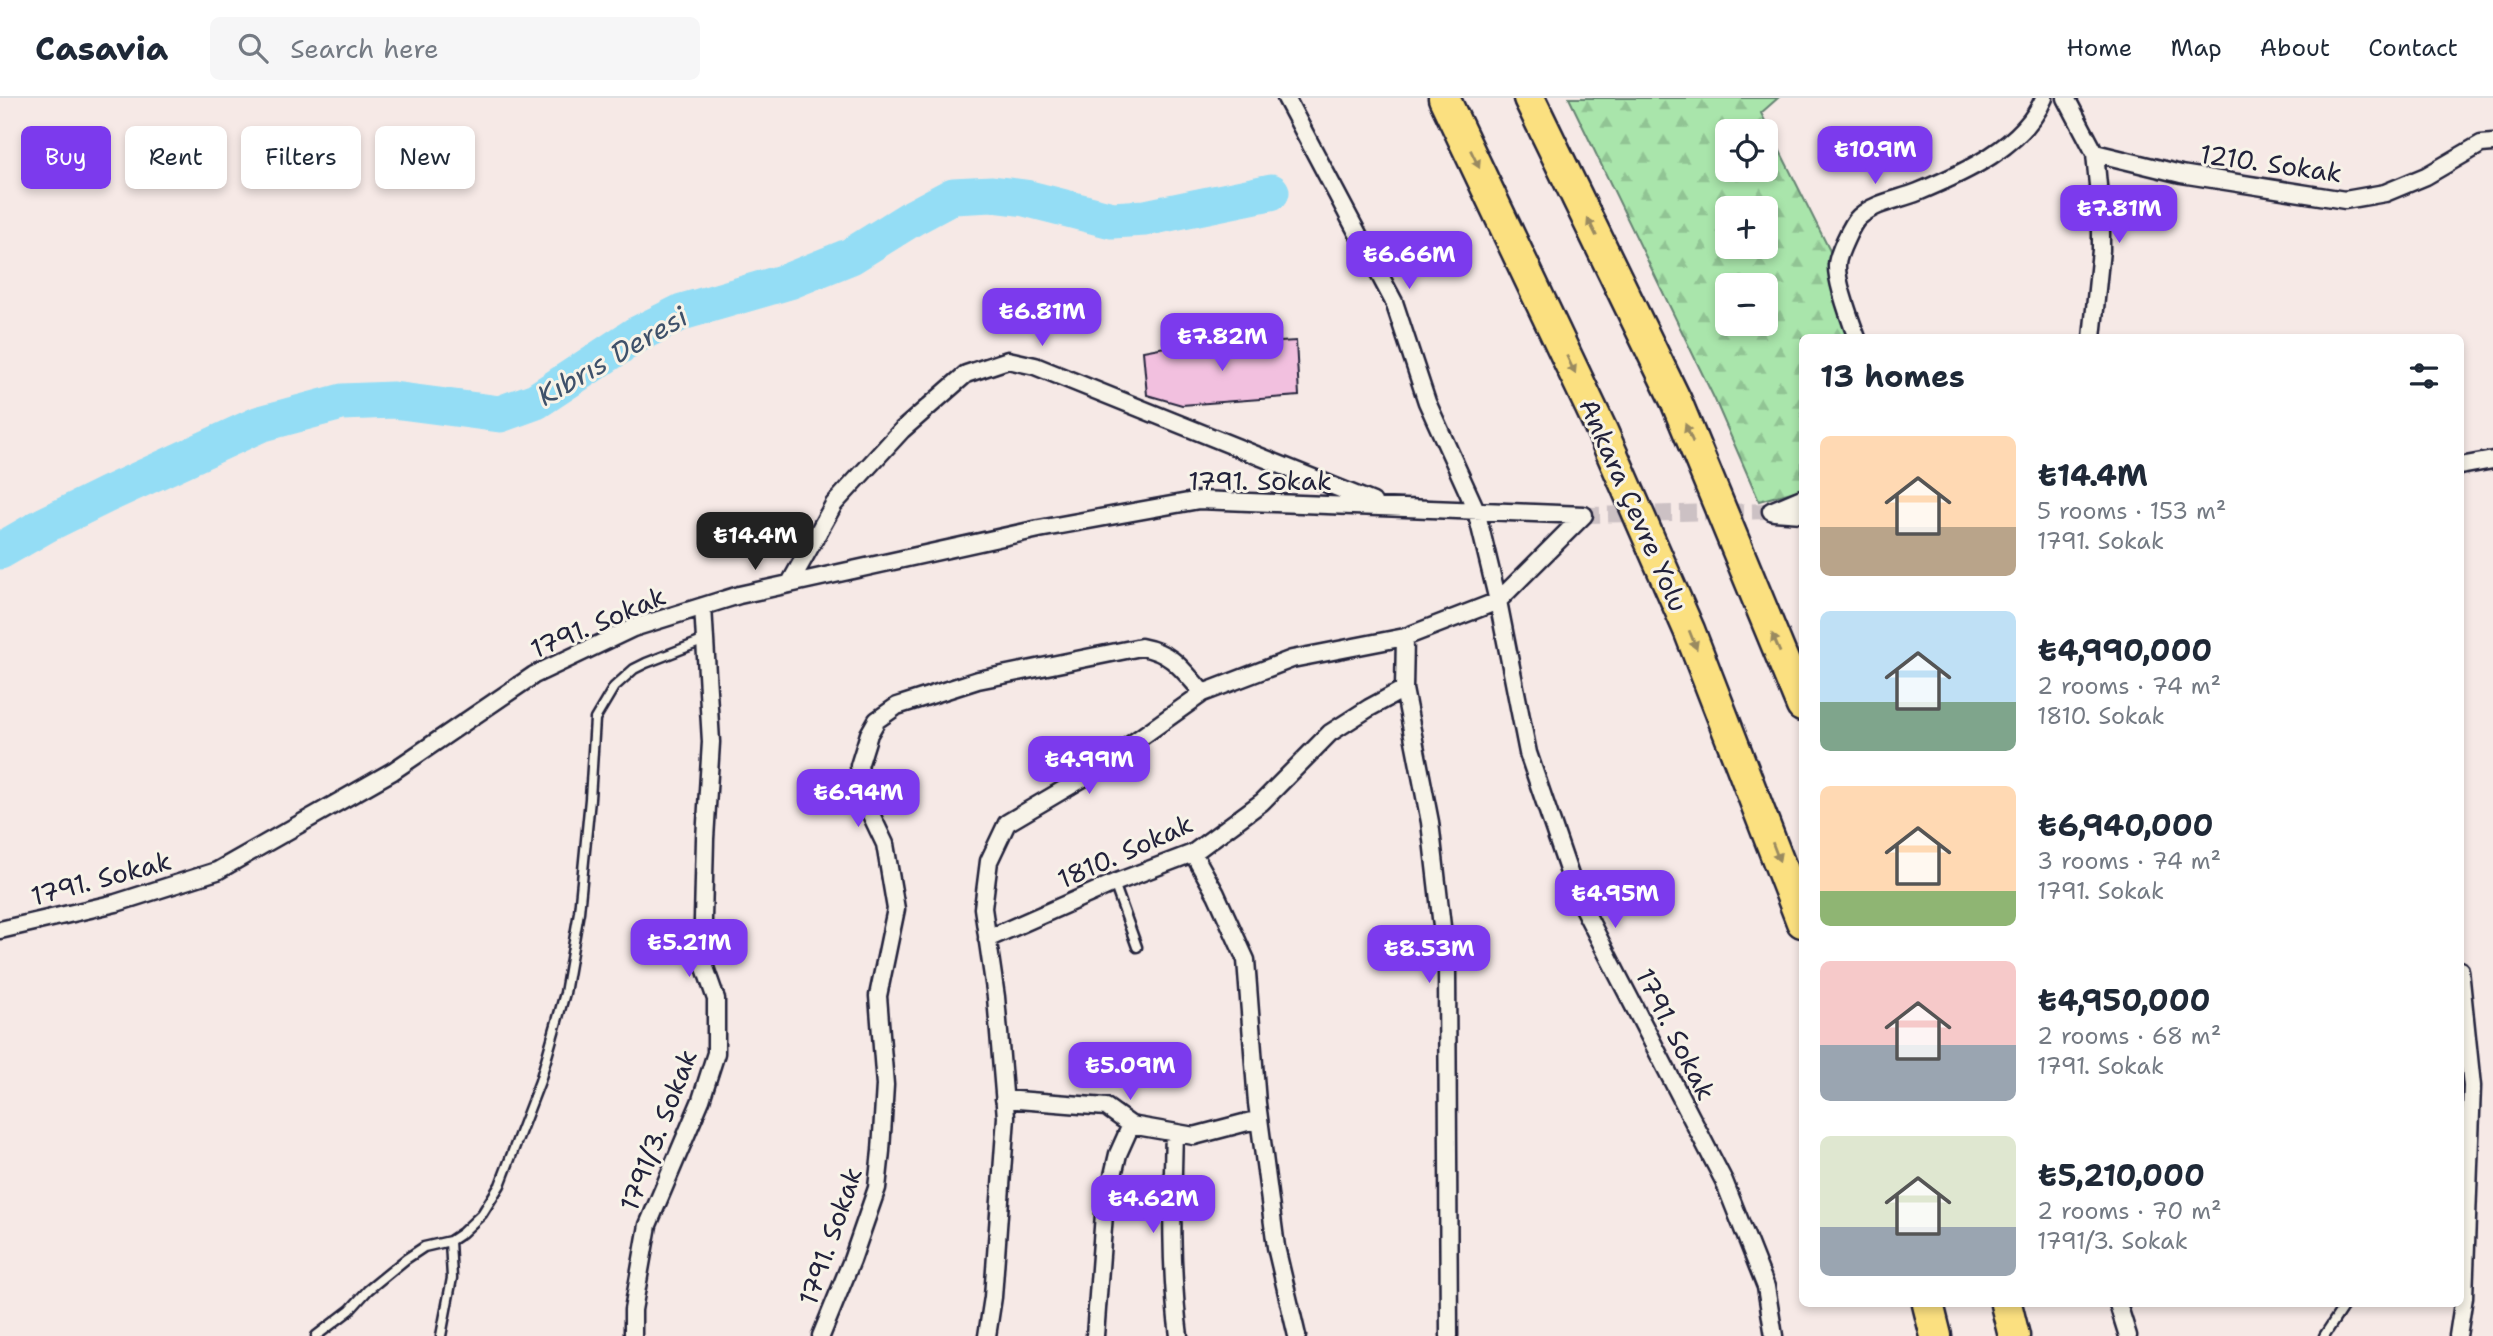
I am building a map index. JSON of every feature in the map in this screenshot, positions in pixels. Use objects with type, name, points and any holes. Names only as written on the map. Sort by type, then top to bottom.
[{"type":"highway","name":"Ankara Çevre Yolu","points":[[1444,98],[1596,419],[1684,618],[1799,914]]},
{"type":"highway","points":[[1529,98],[1676,401],[1799,699]]},
{"type":"highway","points":[[1929,1307],[1936,1336]]},
{"type":"highway","points":[[2007,1307],[2014,1336]]},
{"type":"street","points":[[1286,98],[1394,302],[1427,402],[1475,510]]},
{"type":"street","points":[[1855,334],[1848,315],[1837,265],[1857,218],[1880,204],[1918,192],[2007,146],[2028,126],[2044,98]]},
{"type":"street","points":[[2066,98],[2095,153],[2101,250],[2092,334]]},
{"type":"street","name":"1210. Sokak","points":[[2095,153],[2182,174],[2346,200],[2385,193],[2426,176],[2481,145],[2493,143]]},
{"type":"street","points":[[790,583],[834,504],[902,430],[966,374],[1008,360],[1035,366],[1381,506]]},
{"type":"street","points":[[2464,465],[2493,460]]},
{"type":"street","points":[[1799,499],[1771,511],[1799,514]]},
{"type":"street","name":"1791. Sokak","points":[[0,929],[116,903],[217,871],[393,771],[534,675],[633,628],[739,595],[790,583],[1039,529],[1199,500],[1584,515],[1498,601]]},
{"type":"street","name":"1791. Sokak","points":[[1475,510],[1498,601],[1528,753],[1577,896],[1724,1181],[1766,1287],[1774,1336]]},
{"type":"street","points":[[987,1336],[993,1297],[1006,1117],[996,997],[983,908],[989,861],[1007,823],[1085,778],[1203,693],[1292,659],[1405,637],[1498,601]]},
{"type":"street","name":"1791/3. Sokak","points":[[633,1336],[633,1310],[648,1225],[701,1100],[716,1053],[716,999],[702,959],[711,742],[703,606]]},
{"type":"street","points":[[1405,637],[1404,689],[1430,822],[1447,970],[1449,1336]]},
{"type":"street","name":"1791. Sokak","points":[[821,1336],[877,1188],[881,1152],[885,1085],[878,996],[896,909],[886,844],[867,806],[859,766],[869,734],[877,720],[897,706],[978,680],[1141,646],[1160,651],[1173,659],[1203,693]]},
{"type":"street","name":"1810. Sokak","points":[[987,939],[1114,883],[1193,853],[1262,802],[1330,733],[1404,689]]},
{"type":"street","points":[[1193,853],[1216,894],[1246,960],[1259,1119],[1276,1247],[1297,1336]]},
{"type":"street","points":[[2464,1009],[2472,1086],[2464,1297]]},
{"type":"street","points":[[1004,1099],[1106,1107],[1131,1125],[1194,1136],[1259,1119]]},
{"type":"street","points":[[1095,1336],[1104,1214],[1118,1154],[1131,1125]]},
{"type":"street","points":[[1174,1133],[1172,1287],[1179,1336]]},
{"type":"street","points":[[2119,1307],[2128,1336]]},
{"type":"street","points":[[2458,1336],[2462,1307]]},
{"type":"lane","points":[[316,1336],[350,1310],[406,1259],[424,1247],[450,1241],[482,1214],[500,1185],[540,1082],[568,980],[579,912],[595,719],[614,687],[634,669],[705,640]]},
{"type":"lane","points":[[1114,883],[1137,947]]},
{"type":"lane","points":[[441,1336],[452,1278],[450,1241]]},
{"type":"lane","points":[[2324,1336],[2343,1307]]},
{"type":"green space","points":[[1569,98],[1778,98],[1761,113],[1764,119],[1715,119],[1715,182],[1778,182],[1778,147],[1837,265],[1856,334],[1799,334],[1799,490],[1759,501],[1715,400]]},
{"type":"building","points":[[1296,341],[1299,396],[1182,405],[1147,395],[1143,351],[1192,342],[1192,347]]},
{"type":"waterway","name":"Kıbrıs Deresi","points":[[0,551],[106,495],[260,424],[342,402],[393,400],[500,414],[536,401],[636,335],[682,312],[789,281],[851,256],[953,196],[992,194],[1025,198],[1112,220],[1145,218],[1271,192]]},
{"type":"tunnel","points":[[1584,515],[1771,511]]}]
